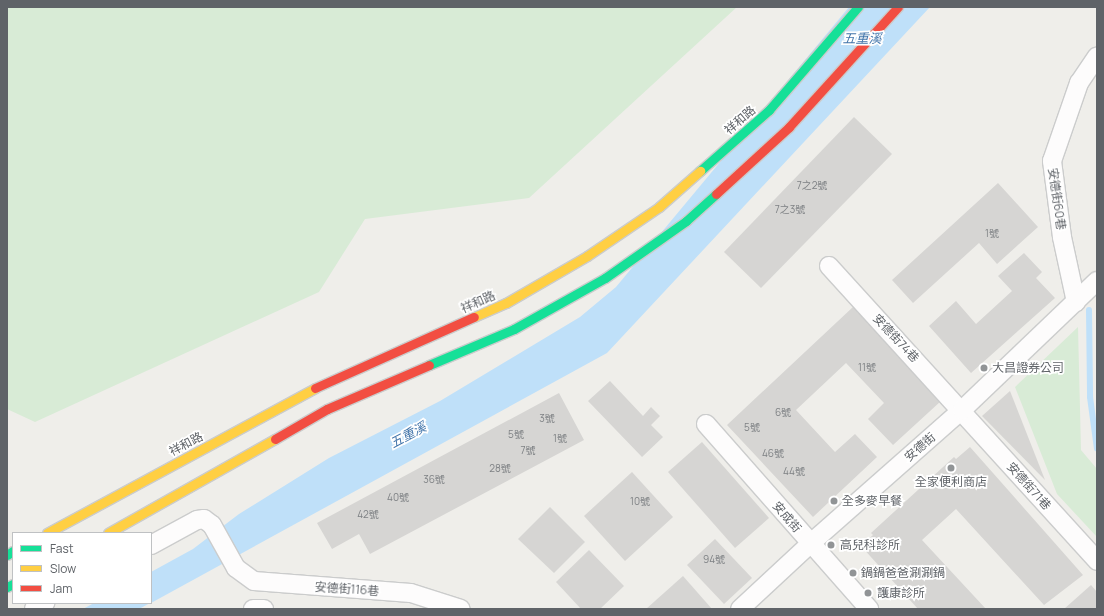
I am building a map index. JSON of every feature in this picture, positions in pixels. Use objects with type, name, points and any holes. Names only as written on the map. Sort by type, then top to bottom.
[{"type":"main road","name":"祥和路","points":[[49,532],[321,385],[506,303],[587,256],[659,207],[769,110],[858,7]]},
{"type":"main road","points":[[110,532],[326,409],[514,329],[605,278],[686,221],[789,127],[898,7]]},
{"type":"street","name":"安德街60巷","points":[[1076,302],[1062,237],[1052,161],[1080,84],[1097,56]]},
{"type":"street","name":"安德街74巷","points":[[829,266],[962,410]]},
{"type":"street","name":"安德街","points":[[740,609],[811,543],[962,410],[1097,281]]},
{"type":"street","name":"安德街71巷","points":[[962,410],[1097,561]]},
{"type":"street","name":"安成街","points":[[706,424],[869,609]]},
{"type":"street","name":"安德街116巷","points":[[152,544],[197,520],[204,519],[212,525],[236,568],[254,581],[411,593],[461,609]]},
{"type":"street","points":[[34,609],[43,604]]},
{"type":"street","points":[[253,609],[264,609]]},
{"type":"green space","points":[[7,7],[737,7],[529,198],[365,219],[319,292],[35,422],[7,409]]},
{"type":"green space","points":[[1078,327],[1081,450],[1097,469],[1097,537],[1057,494],[1015,387]]},
{"type":"water","name":"五重溪","points":[[849,7],[930,7],[607,353],[152,602],[152,571],[193,549],[239,514],[329,458],[440,401],[580,317],[616,287]]},
{"type":"water","points":[[92,604],[148,604],[139,609],[83,609]]},
{"type":"building","points":[[854,117],[892,154],[761,288],[724,252]]},
{"type":"building","points":[[998,183],[1038,227],[997,264],[979,243],[913,303],[892,280]]},
{"type":"building","points":[[1024,253],[1042,272],[1036,278],[1055,298],[971,373],[929,326],[956,301],[976,324],[1012,291],[998,276]]},
{"type":"building","points":[[853,307],[941,401],[893,445],[868,419],[884,403],[846,363],[796,410],[835,452],[855,434],[877,457],[813,517],[727,425]]},
{"type":"building","points":[[610,381],[643,416],[651,407],[660,416],[651,425],[663,437],[642,457],[588,401]]},
{"type":"building","points":[[1010,391],[1045,480],[982,416]]},
{"type":"building","points":[[559,393],[584,440],[370,554],[359,534],[332,549],[317,523]]},
{"type":"building","points":[[702,442],[769,518],[735,548],[668,472]]},
{"type":"building","points":[[970,447],[1083,575],[1044,605],[956,509],[922,540],[986,609],[918,609],[861,546],[873,535],[871,533],[954,457],[956,459]]},
{"type":"building","points":[[632,472],[673,517],[625,561],[584,516]]},
{"type":"building","points":[[550,507],[585,542],[554,573],[518,539]]},
{"type":"building","points":[[715,539],[752,578],[724,604],[687,565]]},
{"type":"building","points":[[589,550],[624,586],[600,609],[581,609],[556,582]]},
{"type":"building","points":[[683,576],[712,609],[646,609]]},
{"type":"building","points":[[1091,585],[1097,592],[1097,609],[1064,609]]},
{"type":"waterway","points":[[1089,310],[1090,397],[1097,449]]},
{"type":"traffic: fast","points":[[700,171],[769,110],[858,7]]},
{"type":"traffic: fast","points":[[429,365],[514,329],[605,278],[686,221],[716,194]]},
{"type":"traffic: fast","points":[[7,555],[12,552]]},
{"type":"traffic: fast","points":[[7,587],[12,584]]},
{"type":"traffic: slow","points":[[474,317],[506,303],[587,256],[659,207],[700,171]]},
{"type":"traffic: slow","points":[[49,532],[315,388]]},
{"type":"traffic: slow","points":[[110,532],[275,439]]},
{"type":"traffic: jam","points":[[716,194],[789,127],[898,7]]},
{"type":"traffic: jam","points":[[315,388],[474,317]]},
{"type":"traffic: jam","points":[[275,439],[327,409],[429,365]]},
{"type":"place","name":"大昌證券公司","points":[[984,368]]},
{"type":"place","name":"全家便利商店","points":[[951,468]]},
{"type":"place","name":"全多麥早餐","points":[[834,501]]},
{"type":"place","name":"高兒科診所","points":[[831,545]]},
{"type":"place","name":"鍋鍋爸爸涮涮鍋","points":[[853,573]]},
{"type":"place","name":"護康診所","points":[[868,593]]}]
